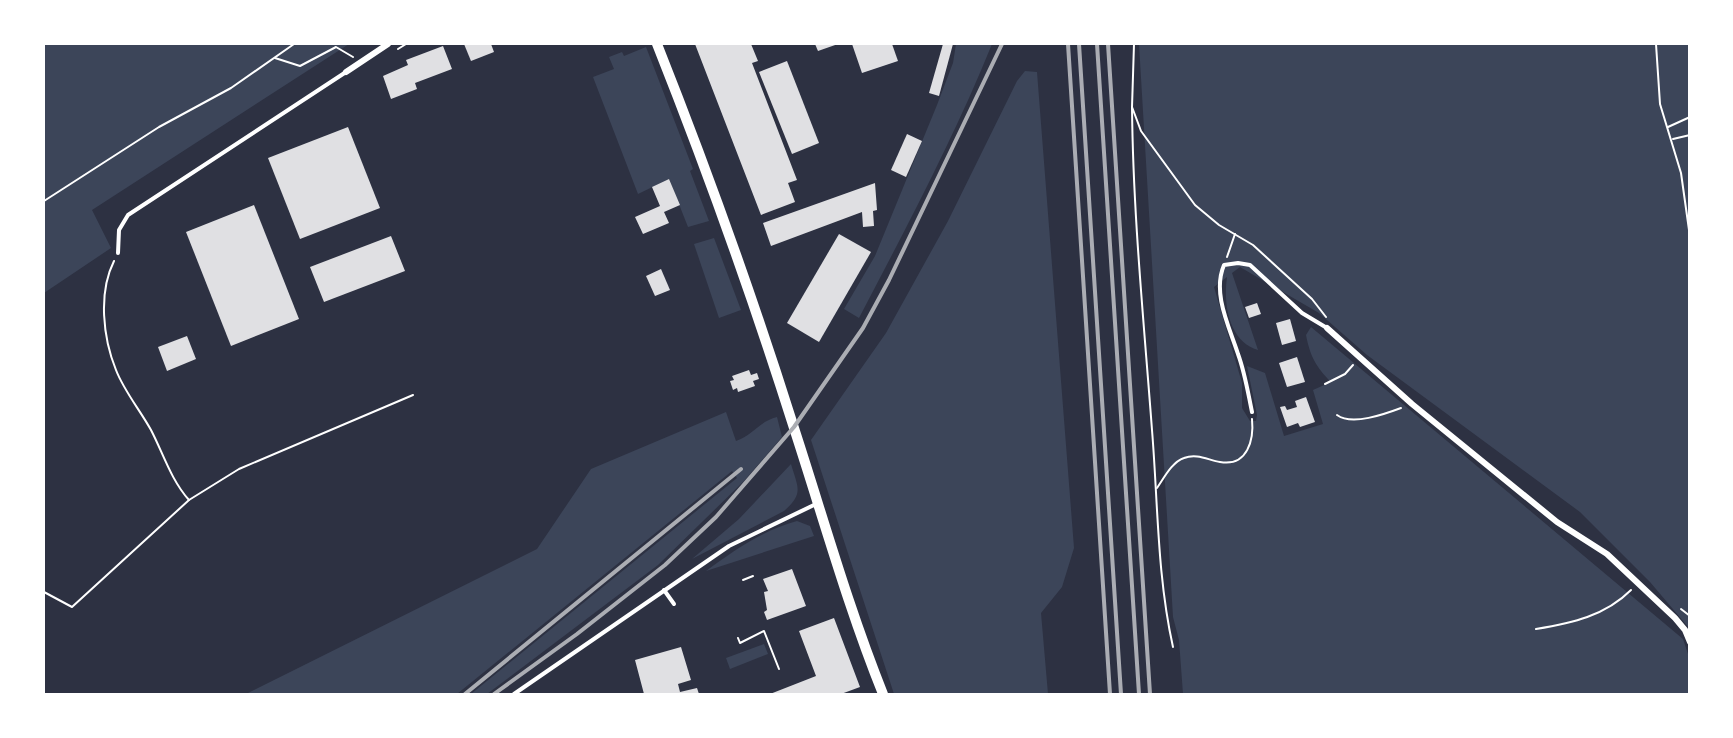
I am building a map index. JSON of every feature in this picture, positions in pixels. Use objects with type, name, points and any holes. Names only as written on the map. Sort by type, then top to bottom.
[{"type":"main road","points":[[657,44],[709,182],[883,694]]},
{"type":"street","points":[[346,72],[388,44]]},
{"type":"street","points":[[1327,328],[1412,404],[1557,522],[1607,554],[1675,618],[1685,630],[1689,642]]},
{"type":"lane","points":[[118,253],[119,230],[128,215],[346,72]]},
{"type":"lane","points":[[1252,412],[1221,296],[1219,277],[1224,265],[1238,262],[1250,265],[1302,313],[1327,328]]},
{"type":"lane","points":[[514,694],[664,590],[752,533],[817,504]]},
{"type":"lane","points":[[664,590],[674,604]]},
{"type":"path","points":[[44,201],[159,127],[231,88],[294,44]]},
{"type":"path","points":[[1134,44],[1133,174],[1157,488],[1159,566],[1173,647]]},
{"type":"path","points":[[1656,44],[1660,104],[1673,139],[1681,172],[1689,237]]},
{"type":"path","points":[[275,58],[300,66],[336,47],[361,62]]},
{"type":"path","points":[[1132,107],[1141,131],[1194,205],[1253,245],[1312,299],[1325,316],[1327,328]]},
{"type":"path","points":[[1668,127],[1689,117]]},
{"type":"path","points":[[1673,139],[1689,135]]},
{"type":"path","points":[[1224,265],[1235,234]]},
{"type":"path","points":[[118,253],[111,266],[104,295],[105,331],[116,370],[150,429],[180,490],[189,500]]},
{"type":"path","points":[[1325,384],[1345,374],[1359,358]]},
{"type":"path","points":[[44,592],[72,607],[189,500],[239,469],[413,395]]},
{"type":"path","points":[[1337,415],[1344,420],[1356,420],[1412,404]]},
{"type":"path","points":[[1157,488],[1182,458],[1195,456],[1224,463],[1236,461],[1247,453],[1254,436],[1252,412]]},
{"type":"path","points":[[743,580],[753,576]]},
{"type":"path","points":[[1536,629],[1576,623],[1618,604],[1638,584]]},
{"type":"path","points":[[738,638],[740,643],[764,631],[779,669]]},
{"type":"shaded area","points":[[44,44],[349,44],[92,210],[111,248],[44,293]]},
{"type":"shaded area","points":[[956,44],[992,44],[946,148],[859,318],[844,309],[875,256],[937,105],[953,63]]},
{"type":"shaded area","points":[[1139,44],[1689,44],[1689,628],[1650,582],[1580,512],[1367,355],[1319,313],[1240,267],[1232,273],[1258,350],[1248,346],[1234,331],[1227,310],[1227,277],[1214,287],[1242,383],[1242,408],[1250,421],[1256,421],[1257,415],[1247,366],[1265,373],[1284,436],[1323,424],[1313,390],[1331,382],[1314,361],[1309,349],[1306,335],[1311,327],[1683,639],[1689,657],[1689,694],[1183,694],[1179,640],[1173,617]]},
{"type":"shaded area","points":[[646,47],[693,169],[690,171],[709,221],[688,227],[669,179],[638,194],[593,77],[614,69],[609,57],[622,52],[624,56]]},
{"type":"shaded area","points":[[1025,71],[1037,72],[1074,548],[1062,587],[1041,613],[1048,694],[894,694],[811,440],[886,333],[948,221],[1017,81]]},
{"type":"shaded area","points":[[714,238],[741,310],[719,318],[694,244]]},
{"type":"shaded area","points":[[726,412],[736,441],[777,417],[782,437],[744,481],[658,565],[487,694],[471,694],[737,478],[732,471],[457,694],[246,694],[537,549],[591,469]]},
{"type":"shaded area","points":[[791,464],[798,490],[795,499],[784,511],[692,559],[739,519]]},
{"type":"shaded area","points":[[797,521],[810,526],[814,536],[706,571],[760,536]]},
{"type":"shaded area","points":[[764,644],[768,654],[730,669],[726,658]]},
{"type":"building","points":[[464,44],[491,44],[494,52],[471,61]]},
{"type":"building","points":[[695,44],[751,44],[758,61],[752,63],[797,180],[788,183],[795,202],[761,215]]},
{"type":"building","points":[[815,44],[838,44],[818,51]]},
{"type":"building","points":[[852,44],[892,44],[898,61],[862,73]]},
{"type":"building","points":[[943,44],[953,44],[939,96],[929,93]]},
{"type":"building","points":[[443,46],[452,69],[415,83],[417,89],[391,99],[383,76],[408,65],[406,60]]},
{"type":"building","points":[[787,61],[819,143],[792,154],[759,72]]},
{"type":"building","points":[[348,127],[380,208],[300,239],[268,158]]},
{"type":"building","points":[[907,134],[922,141],[906,177],[891,170]]},
{"type":"building","points":[[669,179],[680,205],[664,212],[669,223],[643,234],[635,217],[660,206],[652,187]]},
{"type":"building","points":[[875,183],[877,210],[873,211],[874,226],[863,227],[862,212],[771,246],[763,223]]},
{"type":"building","points":[[254,205],[299,319],[231,346],[186,232]]},
{"type":"building","points":[[839,234],[871,252],[819,342],[787,323]]},
{"type":"building","points":[[391,236],[405,271],[324,302],[310,267]]},
{"type":"building","points":[[661,269],[670,290],[655,296],[646,276]]},
{"type":"building","points":[[1257,303],[1261,314],[1249,318],[1245,307]]},
{"type":"building","points":[[1290,319],[1296,341],[1282,345],[1276,323]]},
{"type":"building","points":[[187,336],[196,359],[167,371],[158,347]]},
{"type":"building","points":[[1297,357],[1305,382],[1287,387],[1279,363]]},
{"type":"building","points":[[749,370],[751,375],[757,373],[759,379],[753,381],[755,386],[738,392],[737,388],[733,390],[730,381],[734,380],[732,376]]},
{"type":"building","points":[[1306,397],[1315,422],[1300,427],[1298,423],[1287,427],[1280,407],[1285,406],[1287,410],[1297,407],[1295,401]]},
{"type":"building","points":[[792,569],[806,606],[767,620],[764,612],[767,610],[764,592],[768,591],[763,579]]},
{"type":"building","points":[[834,618],[860,687],[841,694],[770,694],[816,676],[799,631]]},
{"type":"building","points":[[681,647],[691,680],[678,684],[680,692],[697,688],[699,694],[644,694],[635,660]]},
{"type":"railway","points":[[494,694],[577,634],[665,565],[716,517],[794,427],[863,328],[889,280],[1002,44]]},
{"type":"railway","points":[[1068,44],[1110,694]]},
{"type":"railway","points":[[1079,44],[1121,694]]},
{"type":"railway","points":[[1097,44],[1139,694]]},
{"type":"railway","points":[[1108,44],[1150,694]]},
{"type":"railway","points":[[465,694],[741,469]]}]
